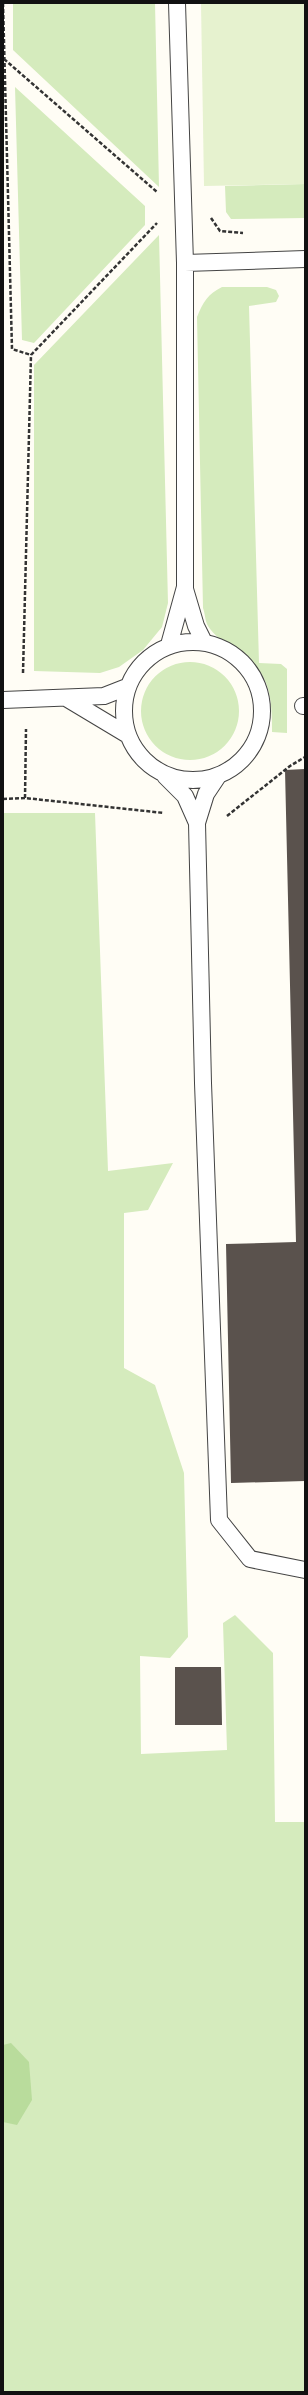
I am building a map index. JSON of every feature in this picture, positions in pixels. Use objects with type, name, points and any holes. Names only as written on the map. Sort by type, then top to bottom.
[{"type":"lane","points":[[169,645],[178,620],[185,587],[185,263],[177,3]]},
{"type":"lane","points":[[185,263],[305,259]]},
{"type":"lane","points":[[185,587],[196,626],[204,642]]},
{"type":"lane","points":[[164,775],[191,782],[218,776],[238,765],[252,748],[261,727],[262,704],[256,682],[243,663],[225,649],[204,642],[169,645],[151,655],[136,670],[127,687],[123,711],[126,734],[141,759],[164,775],[185,796],[197,823]]},
{"type":"lane","points":[[3,700],[104,696],[127,687]]},
{"type":"lane","points":[[66,698],[126,734]]},
{"type":"lane","points":[[218,776],[206,794],[197,823],[203,1083],[219,1520],[250,1559],[305,1570]]},
{"type":"path","points":[[3,3],[12,349],[31,355]]},
{"type":"path","points":[[4,59],[160,194]]},
{"type":"path","points":[[209,214],[214,224],[220,231],[249,233]]},
{"type":"path","points":[[23,676],[31,355],[161,219]]},
{"type":"path","points":[[25,798],[26,729]]},
{"type":"path","points":[[3,799],[25,798],[174,814],[197,823],[213,826],[290,766],[305,757]]},
{"type":"green space","points":[[13,3],[155,3],[159,187],[13,50]]},
{"type":"green space","points":[[201,3],[305,3],[305,184],[204,186]]},
{"type":"green space","points":[[15,87],[145,206],[145,225],[34,343],[22,340]]},
{"type":"green space","points":[[305,184],[305,218],[231,219],[226,212],[225,186]]},
{"type":"green space","points":[[159,235],[168,603],[162,627],[143,650],[119,667],[100,673],[34,671],[34,365]]},
{"type":"green space","points":[[222,287],[267,287],[276,290],[279,296],[276,302],[249,306],[259,663],[281,664],[287,669],[287,733],[272,732],[271,702],[266,683],[261,673],[247,659],[214,634],[207,624],[203,608],[197,317],[206,299]]},
{"type":"green space","points":[[190,662],[209,666],[225,676],[235,692],[239,711],[235,730],[225,746],[209,756],[190,760],[171,756],[155,746],[145,730],[141,711],[145,692],[155,676],[171,666]]},
{"type":"green space","points":[[3,813],[95,813],[108,1171],[173,1163],[148,1210],[124,1213],[124,1368],[155,1385],[184,1473],[188,1637],[170,1658],[140,1656],[141,1754],[227,1750],[223,1623],[235,1615],[273,1653],[275,1822],[305,1822],[305,2392],[3,2392]]},
{"type":"green space","points":[[11,2043],[29,2062],[32,2100],[17,2125],[3,2122],[3,2045]]},
{"type":"building","points":[[305,769],[305,1481],[231,1483],[226,1244],[296,1242],[285,770]]},
{"type":"building","points":[[175,1667],[221,1667],[222,1725],[175,1725]]}]
